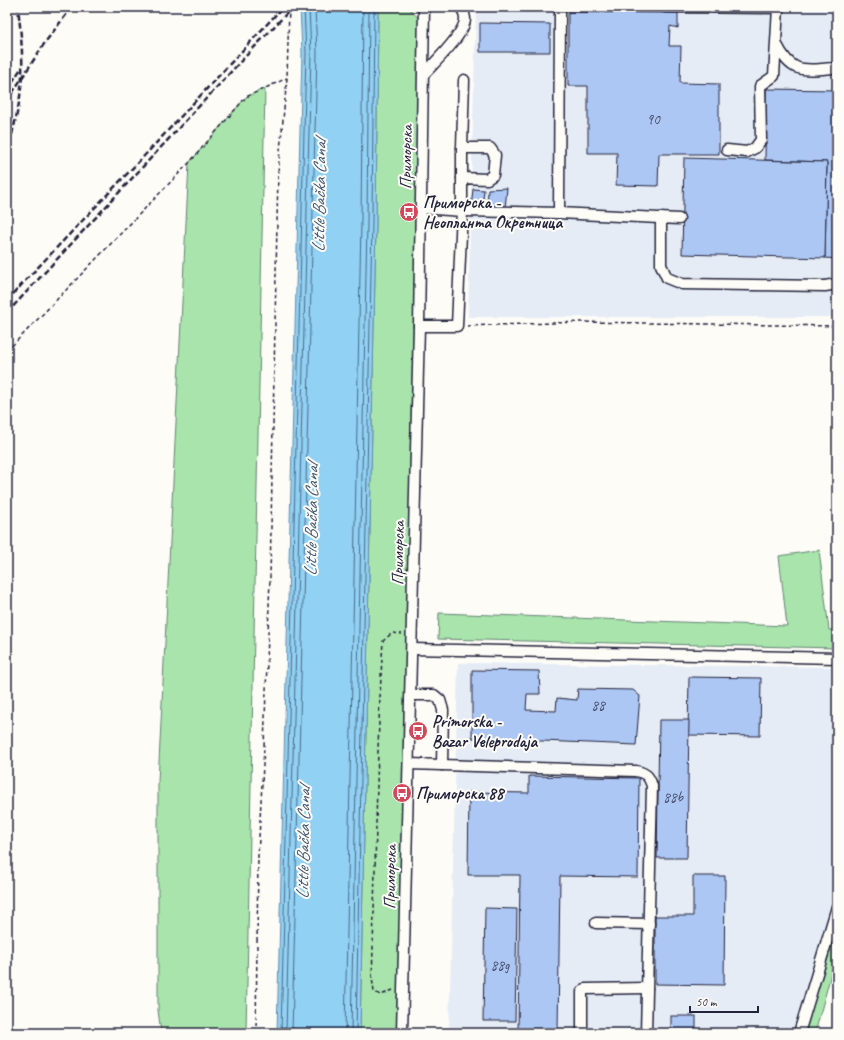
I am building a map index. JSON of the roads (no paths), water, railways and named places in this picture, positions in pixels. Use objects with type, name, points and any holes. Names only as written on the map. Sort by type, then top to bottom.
[{"type":"street","name":"Приморска","points":[[402,1033],[419,326],[424,7]]},
{"type":"street","points":[[424,74],[460,33],[465,20],[462,7]]},
{"type":"street","points":[[559,213],[560,7]]},
{"type":"street","points":[[665,7],[778,8],[774,76],[760,86],[761,140],[756,148],[747,152],[727,150]]},
{"type":"street","points":[[777,44],[782,55],[790,64],[800,70],[837,68]]},
{"type":"street","points":[[419,326],[457,326],[462,211],[464,80]]},
{"type":"street","points":[[462,148],[490,148],[494,155],[493,175],[487,179],[462,178]]},
{"type":"street","points":[[421,208],[462,211],[559,213],[679,219]]},
{"type":"street","points":[[661,218],[661,265],[667,278],[682,284],[825,286],[837,284]]},
{"type":"street","points":[[412,650],[837,658]]},
{"type":"street","points":[[411,695],[434,695],[440,700],[443,710],[442,765]]},
{"type":"street","points":[[409,764],[636,772],[645,773],[650,778],[652,786],[646,1033]]},
{"type":"street","points":[[799,1033],[837,907]]},
{"type":"street","points":[[596,923],[649,924]]},
{"type":"street","points":[[582,1033],[582,992],[585,989],[647,988]]},
{"type":"water","name":"Little Bačka Canal","points":[[300,7],[378,7],[376,222],[360,1033],[277,1033],[302,53]]},
{"type":"railway","points":[[7,152],[14,128],[22,78],[22,48],[18,7]]},
{"type":"railway","points":[[7,101],[46,41],[72,7]]},
{"type":"railway","points":[[7,301],[283,7]]},
{"type":"railway","points":[[7,313],[293,7]]},
{"type":"railway","points":[[7,90],[22,67]]},
{"type":"place","name":"Приморска - Неопланта Окретница","points":[[409,212]]},
{"type":"place","name":"Primorska - Bazar Veleprodaja","points":[[418,731]]},
{"type":"place","name":"Приморска 88","points":[[402,793]]}]
